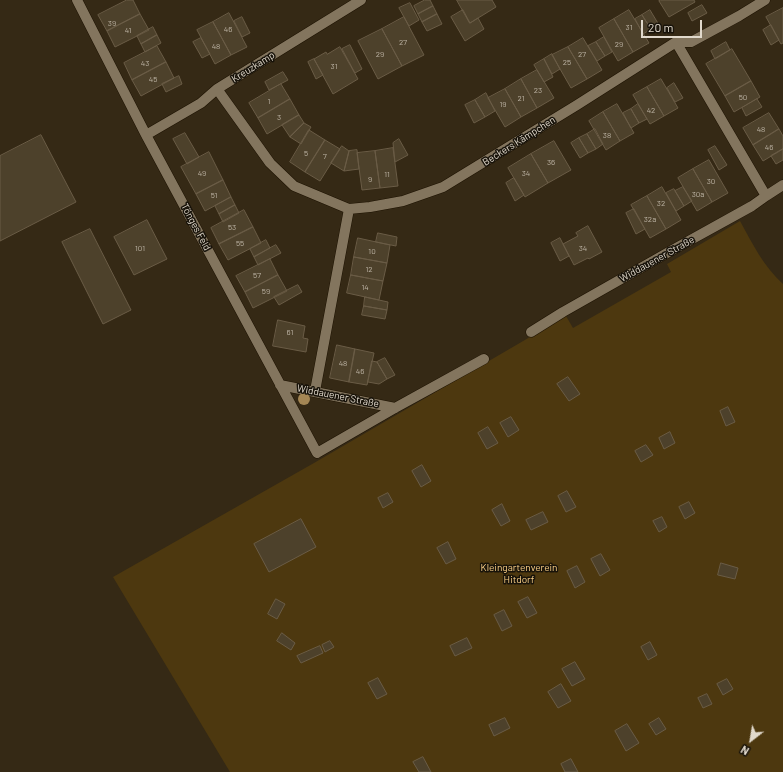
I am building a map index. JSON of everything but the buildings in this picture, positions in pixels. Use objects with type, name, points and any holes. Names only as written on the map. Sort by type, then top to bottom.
[{"type":"street","name":"Tönges Feld","points":[[77,0],[146,135],[317,453]]},
{"type":"street","name":"Kreuzkamp","points":[[146,135],[201,103],[217,88],[361,0]]},
{"type":"street","name":"Beckers Kämpchen","points":[[217,88],[270,163],[294,186],[348,209],[370,207],[404,201],[443,187],[676,42],[691,42],[765,0]]},
{"type":"street","points":[[676,42],[766,196]]},
{"type":"street","name":"Widdauener Straße","points":[[531,332],[563,312],[752,206],[783,186]]},
{"type":"street","points":[[315,391],[348,209]]},
{"type":"street","name":"Widdauener Straße","points":[[317,453],[484,359]]},
{"type":"street","name":"Widdauener Straße","points":[[280,384],[396,408]]},
{"type":"green space","name":"Kleingartenverein Hitdorf","points":[[740,221],[764,262],[783,284],[783,772],[230,772],[113,577],[314,463],[566,316],[573,328],[671,272],[667,264]]}]
